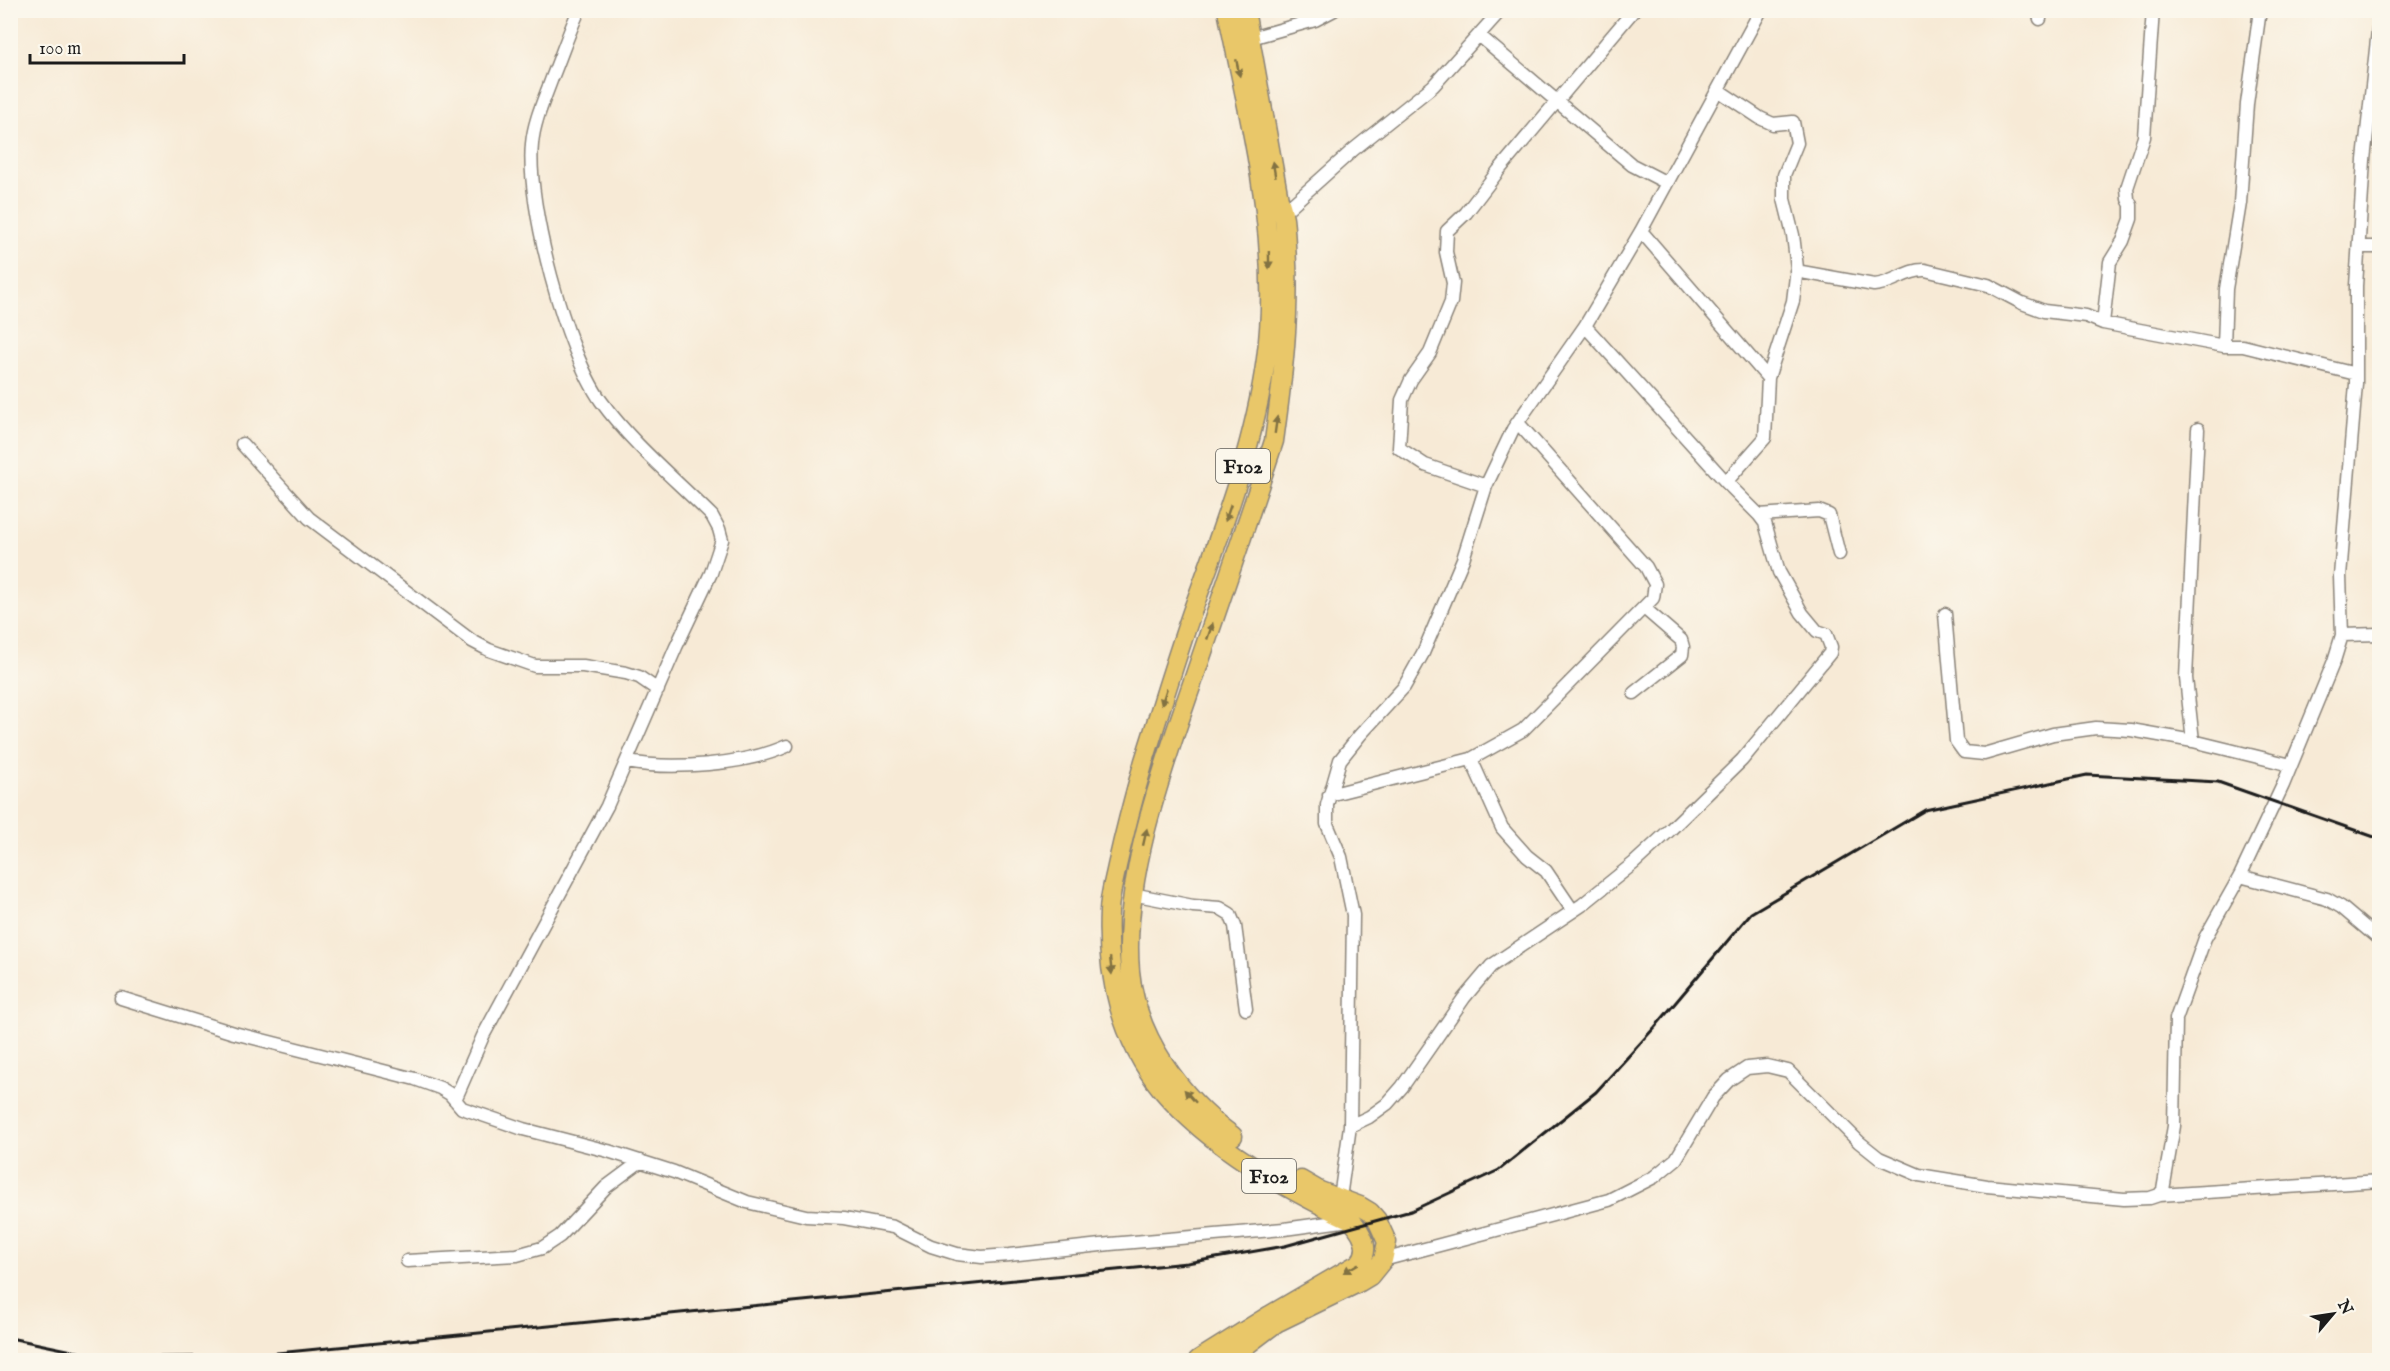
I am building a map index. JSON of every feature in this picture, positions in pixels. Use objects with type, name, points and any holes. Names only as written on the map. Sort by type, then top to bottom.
[{"type":"main road","name":"F102","points":[[1227,10],[1264,195],[1269,256],[1266,357],[1246,457],[1128,812],[1109,908],[1111,973],[1117,1003],[1141,1057],[1162,1089],[1197,1126],[1259,1170],[1351,1220]]},
{"type":"main road","name":"F102","points":[[1245,10],[1284,212],[1288,310],[1282,384],[1274,441],[1163,766],[1132,894],[1130,972],[1136,998],[1155,1049],[1175,1079],[1213,1122],[1267,1161],[1320,1191],[1370,1212],[1377,1220],[1386,1242],[1383,1260]]},
{"type":"main road","points":[[1109,908],[1130,912]]},
{"type":"main road","points":[[1198,1360],[1359,1263],[1364,1258],[1366,1247],[1362,1233],[1351,1220]]},
{"type":"main road","points":[[1227,1360],[1276,1323],[1370,1276],[1383,1260]]},
{"type":"street","points":[[455,1100],[483,1036],[565,886],[627,762],[715,565],[722,540],[712,516],[649,455],[600,400],[584,371],[569,332],[553,278],[536,205],[532,146],[535,125],[579,10]]},
{"type":"street","points":[[1251,38],[1315,20],[1334,10]]},
{"type":"street","points":[[1284,212],[1353,150],[1432,86],[1480,36],[1501,10]]},
{"type":"street","points":[[1486,486],[1425,465],[1399,448],[1402,400],[1411,380],[1430,353],[1451,302],[1453,283],[1446,252],[1447,231],[1466,213],[1499,170],[1634,10]]},
{"type":"street","points":[[1340,1198],[1350,1126],[1353,915],[1341,857],[1327,824],[1329,795],[1340,760],[1404,687],[1423,653],[1463,559],[1486,486],[1513,429],[1585,326],[1641,231],[1761,10]]},
{"type":"street","points":[[2103,323],[2110,262],[2132,219],[2132,205],[2128,199],[2127,188],[2144,137],[2153,10]]},
{"type":"street","points":[[2224,346],[2226,289],[2240,202],[2247,104],[2260,10]]},
{"type":"street","points":[[2159,1195],[2163,1190],[2174,1126],[2176,1019],[2205,938],[2240,876],[2291,765],[2342,636],[2340,576],[2356,374],[2358,247],[2375,96],[2379,12]]},
{"type":"street","points":[[1480,36],[1632,165],[1667,183]]},
{"type":"street","points":[[1718,90],[1773,124],[1793,122],[1797,143],[1784,175],[1784,199],[1793,235],[1796,271],[1792,301],[1768,378],[1765,438],[1726,482]]},
{"type":"street","points":[[1641,231],[1768,378]]},
{"type":"street","points":[[2358,247],[2379,247]]},
{"type":"street","points":[[1796,271],[1874,285],[1886,284],[1917,270],[1925,270],[1988,285],[2022,303],[2044,311],[2086,316],[2103,323],[2224,346],[2243,346],[2356,374]]},
{"type":"street","points":[[1350,1126],[1369,1117],[1387,1104],[1402,1087],[1464,998],[1491,966],[1573,911],[1634,863],[1742,760],[1830,652],[1830,640],[1826,634],[1817,631],[1802,613],[1779,572],[1764,523],[1759,515],[1726,482],[1585,326]]},
{"type":"street","points":[[1329,795],[1471,759],[1522,730],[1653,598],[1655,584],[1647,567],[1518,424]]},
{"type":"street","points":[[2193,741],[2186,678],[2198,429]]},
{"type":"street","points":[[242,444],[309,518],[472,641],[489,650],[535,666],[583,666],[626,673],[639,677],[658,690]]},
{"type":"street","points":[[1759,515],[1825,512],[1829,515],[1839,554]]},
{"type":"street","points":[[1634,693],[1682,655],[1681,640],[1644,608]]},
{"type":"street","points":[[1945,614],[1956,741],[1964,752],[1984,754],[2054,734],[2096,728],[2131,730],[2193,741],[2291,765]]},
{"type":"street","points":[[2342,636],[2379,634]]},
{"type":"street","points":[[627,762],[651,766],[709,764],[787,746]]},
{"type":"street","points":[[1471,759],[1502,828],[1527,856],[1546,871],[1573,911]]},
{"type":"street","points":[[2240,876],[2327,898],[2379,940]]},
{"type":"street","points":[[1132,894],[1193,906],[1220,908],[1230,914],[1235,926],[1246,1009]]},
{"type":"street","points":[[121,998],[234,1033],[415,1079],[441,1088],[462,1108],[523,1129],[641,1161],[702,1182],[747,1202],[807,1216],[844,1218],[893,1227],[931,1246],[957,1254],[982,1257],[1284,1230],[1351,1220]]},
{"type":"street","points":[[1383,1260],[1609,1200],[1654,1178],[1676,1159],[1713,1097],[1729,1080],[1747,1068],[1767,1066],[1788,1071],[1859,1142],[1879,1158],[1919,1175],[1987,1186],[2124,1198],[2150,1198],[2159,1195],[2379,1180]]},
{"type":"street","points":[[407,1261],[517,1255],[542,1248],[560,1236],[606,1187],[641,1161]]},
{"type":"railway","points":[[10,1338],[106,1358],[246,1356],[1187,1263],[1285,1246],[1411,1211],[1499,1170],[1596,1092],[1655,1027],[1751,913],[1925,810],[2087,775],[2218,782],[2380,839]]}]
